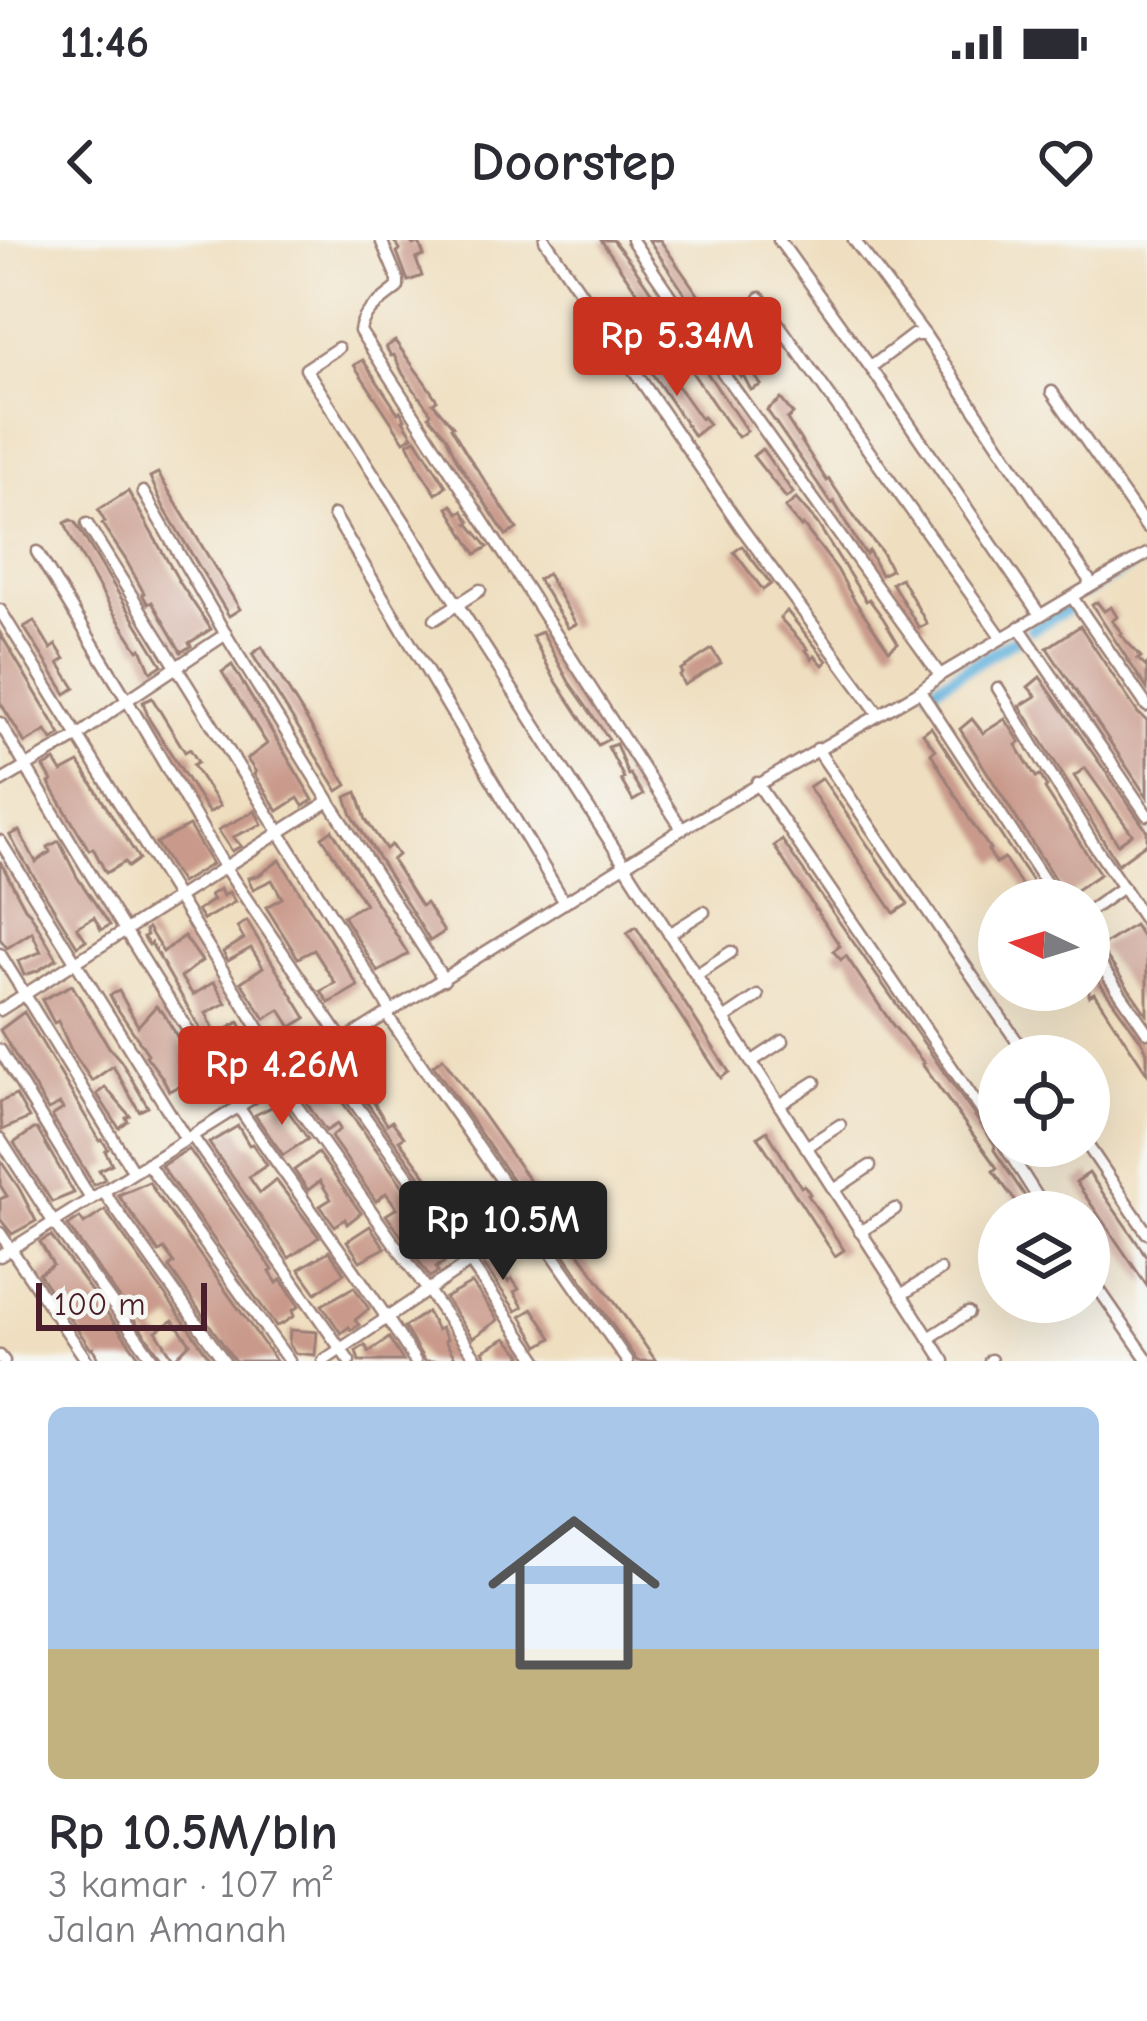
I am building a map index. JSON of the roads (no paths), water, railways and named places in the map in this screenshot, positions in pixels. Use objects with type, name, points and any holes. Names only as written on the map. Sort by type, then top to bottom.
[{"type":"street","points":[[381,240],[398,287],[367,312],[360,331],[682,829]]},
{"type":"street","points":[[545,240],[741,527],[878,713]]},
{"type":"street","points":[[632,240],[940,675]]},
{"type":"street","points":[[779,240],[1040,615]]},
{"type":"street","points":[[854,240],[925,335],[1088,584]]},
{"type":"street","points":[[760,298],[1002,638]]},
{"type":"street","points":[[871,367],[913,335],[925,335]]},
{"type":"street","points":[[338,348],[306,369],[944,1361]]},
{"type":"street","points":[[1052,392],[1147,528]]},
{"type":"street","points":[[143,492],[329,801],[444,980]]},
{"type":"street","points":[[334,515],[565,903]]},
{"type":"street","points":[[87,524],[389,1013],[627,1361]]},
{"type":"street","points":[[37,552],[226,868],[343,1041]]},
{"type":"street","points":[[5,1253],[757,783],[920,691],[1088,584],[1147,554]]},
{"type":"street","points":[[435,619],[480,590]]},
{"type":"street","points":[[1072,597],[1147,706]]},
{"type":"street","points":[[0,610],[288,1076]]},
{"type":"street","points":[[1019,627],[1147,815]]},
{"type":"street","points":[[0,782],[78,736],[226,634]]},
{"type":"street","points":[[998,688],[1147,922]]},
{"type":"street","points":[[920,691],[1043,879]]},
{"type":"street","points":[[0,723],[238,1106],[415,1361]]},
{"type":"street","points":[[817,749],[1013,1035]]},
{"type":"street","points":[[757,783],[978,1105]]},
{"type":"street","points":[[0,1010],[329,801]]},
{"type":"street","points":[[0,841],[74,964],[189,1138],[349,1361]]},
{"type":"street","points":[[1110,896],[1123,887]]},
{"type":"street","points":[[669,934],[704,912]]},
{"type":"street","points":[[695,975],[731,952]]},
{"type":"street","points":[[0,954],[133,1172]]},
{"type":"street","points":[[1110,978],[1147,1032]]},
{"type":"street","points":[[724,1018],[758,996]]},
{"type":"street","points":[[752,1062],[783,1042]]},
{"type":"street","points":[[0,1050],[92,1199]]},
{"type":"street","points":[[321,1056],[538,1361]]},
{"type":"street","points":[[779,1105],[815,1082]]},
{"type":"street","points":[[291,1098],[478,1361]]},
{"type":"street","points":[[806,1147],[840,1125]]},
{"type":"street","points":[[0,1139],[154,1361]]},
{"type":"street","points":[[147,1163],[289,1361]]},
{"type":"street","points":[[833,1190],[870,1166]]},
{"type":"street","points":[[1102,1167],[1147,1232]]},
{"type":"street","points":[[104,1191],[224,1361]]},
{"type":"street","points":[[860,1232],[895,1209]]},
{"type":"street","points":[[0,1233],[5,1253],[87,1361]]},
{"type":"street","points":[[323,1361],[470,1262]]},
{"type":"street","points":[[902,1295],[940,1270]]},
{"type":"street","points":[[1110,1306],[1147,1360]]},
{"type":"street","points":[[929,1338],[968,1313]]},
{"type":"waterway","points":[[1084,598],[1147,561]]},
{"type":"waterway","points":[[1032,629],[1069,608]]},
{"type":"waterway","points":[[930,690],[1016,639]]}]
